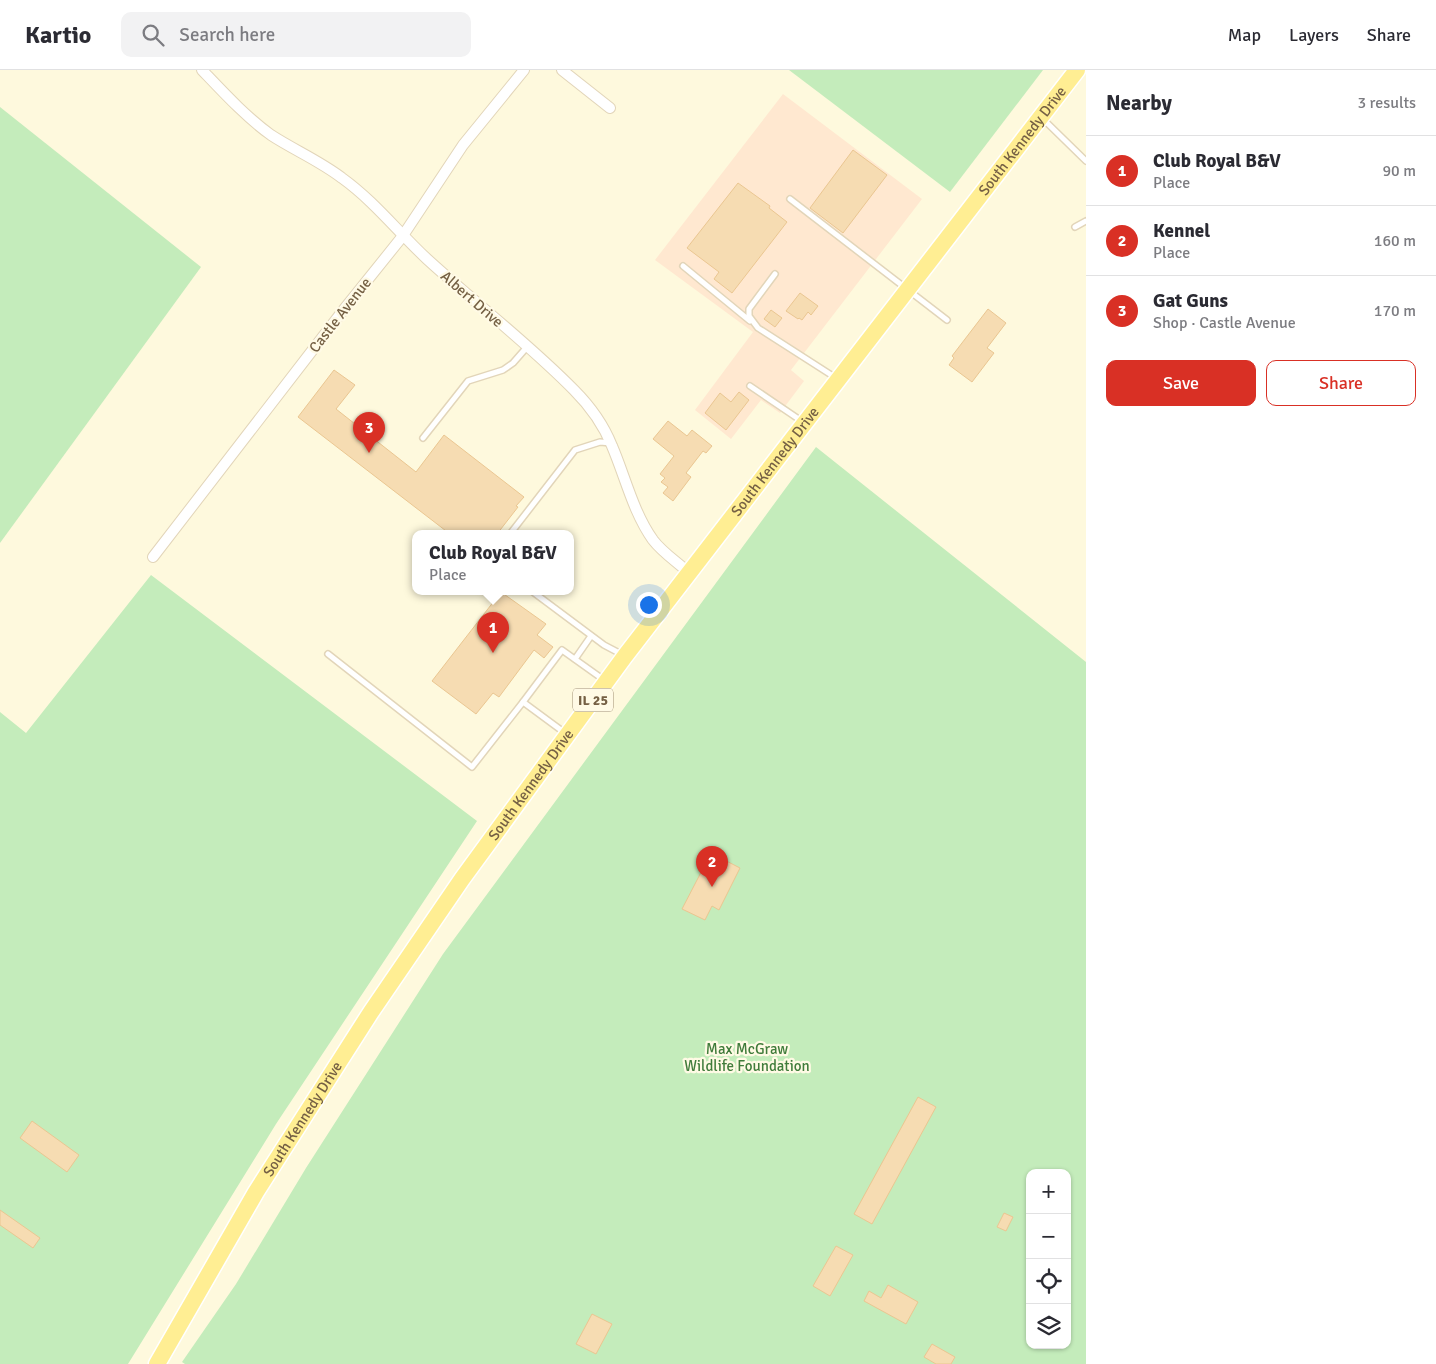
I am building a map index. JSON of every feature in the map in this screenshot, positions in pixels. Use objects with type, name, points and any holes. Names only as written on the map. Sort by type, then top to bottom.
[{"type":"main road","name":"South Kennedy Drive","points":[[157,1364],[244,1211],[371,1012],[462,878],[606,682],[1077,70]]},
{"type":"street","name":"Albert Drive","points":[[202,70],[271,134],[342,177],[361,193],[379,210],[402,237],[560,376],[585,402],[611,443],[637,509],[653,540],[689,573]]},
{"type":"street","name":"Castle Avenue","points":[[152,557],[402,237],[464,145],[524,70]]},
{"type":"street","points":[[562,70],[610,108]]},
{"type":"lane","points":[[1041,118],[1086,161]]},
{"type":"lane","points":[[790,199],[947,320]]},
{"type":"lane","points":[[1075,227],[1086,221]]},
{"type":"lane","points":[[683,266],[758,328],[839,379]]},
{"type":"lane","points":[[758,328],[748,316],[749,308],[775,274]]},
{"type":"lane","points":[[423,438],[468,381],[503,370],[513,363],[527,347]]},
{"type":"lane","points":[[750,386],[805,423]]},
{"type":"lane","points":[[513,530],[575,450],[600,442],[611,443]]},
{"type":"lane","points":[[537,595],[604,645],[626,656]]},
{"type":"lane","points":[[575,659],[591,636]]},
{"type":"lane","points":[[328,654],[472,767],[562,650],[606,682]]},
{"type":"lane","points":[[523,702],[568,734]]},
{"type":"shaded area","points":[[783,94],[922,199],[791,370],[804,381],[780,413],[761,400],[731,439],[695,410],[753,332],[655,260]]},
{"type":"green space","points":[[789,70],[1043,70],[950,192]]},
{"type":"green space","points":[[0,107],[201,267],[0,543]]},
{"type":"green space","name":"Max McGraw Wildlife Foundation","points":[[816,447],[1086,662],[1086,1364],[185,1364],[182,1362],[236,1284],[306,1168],[443,954]]},
{"type":"green space","points":[[151,575],[477,821],[276,1124],[128,1364],[0,1364],[0,712],[26,733]]},
{"type":"building","points":[[853,150],[887,175],[843,233],[810,208]]},
{"type":"building","points":[[738,183],[770,206],[769,208],[787,222],[732,293],[714,279],[719,272],[687,248]]},
{"type":"building","points":[[800,293],[818,306],[811,315],[808,312],[802,320],[786,311]]},
{"type":"building","points":[[988,309],[1006,323],[987,348],[994,353],[972,382],[949,365],[954,358],[952,356]]},
{"type":"building","points":[[771,310],[782,318],[775,327],[764,319]]},
{"type":"building","points":[[334,370],[355,385],[336,409],[416,472],[444,435],[524,497],[500,530],[445,530],[298,417]]},
{"type":"building","points":[[739,392],[749,400],[726,430],[705,413],[720,393],[731,402]]},
{"type":"building","points":[[668,421],[687,436],[692,430],[712,446],[706,453],[703,451],[686,473],[691,477],[673,501],[663,493],[668,487],[661,482],[665,478],[660,474],[674,456],[653,439]]},
{"type":"building","points":[[499,595],[505,595],[546,624],[537,635],[553,647],[544,658],[534,650],[499,697],[493,693],[476,714],[432,681]]},
{"type":"building","points":[[711,853],[740,868],[719,910],[712,906],[705,920],[682,909]]},
{"type":"building","points":[[918,1097],[936,1107],[872,1224],[854,1214]]},
{"type":"building","points":[[32,1121],[79,1155],[67,1172],[20,1138]]},
{"type":"building","points":[[0,1210],[40,1238],[33,1248],[0,1225]]},
{"type":"building","points":[[1004,1213],[1013,1217],[1006,1231],[997,1227]]},
{"type":"building","points":[[836,1246],[853,1255],[830,1296],[813,1286]]},
{"type":"building","points":[[888,1285],[918,1302],[906,1324],[864,1301],[869,1291],[881,1298]]},
{"type":"building","points":[[592,1314],[612,1324],[596,1354],[576,1344]]},
{"type":"building","points":[[932,1344],[955,1357],[951,1364],[936,1364],[924,1357]]},
{"type":"place","name":"Gat Guns","points":[[369,453]]},
{"type":"place","name":"Club Royal B&V","points":[[493,653]]},
{"type":"place","name":"Kennel","points":[[712,887]]}]
